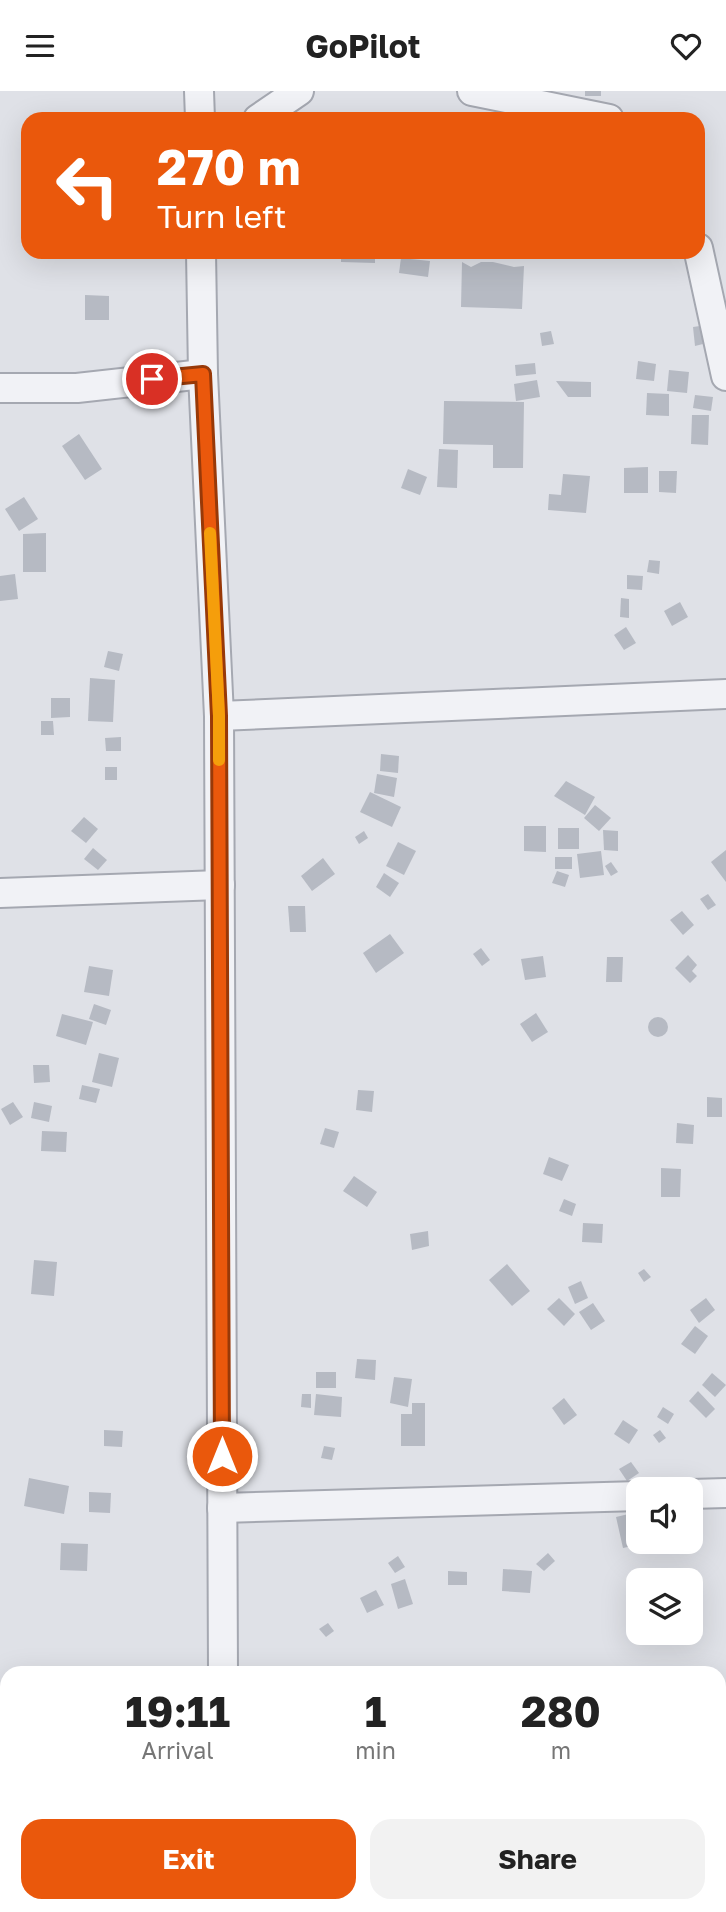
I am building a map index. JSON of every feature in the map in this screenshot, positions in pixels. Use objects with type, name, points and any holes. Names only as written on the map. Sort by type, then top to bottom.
[{"type":"street","points":[[199,91],[200,112]]},
{"type":"street","points":[[268,112],[299,91]]},
{"type":"street","points":[[472,91],[575,112]]},
{"type":"street","points":[[201,259],[203,374],[219,716],[223,1666]]},
{"type":"street","points":[[700,259],[726,376]]},
{"type":"street","points":[[0,388],[77,388],[203,374]]},
{"type":"street","points":[[219,716],[726,694]]},
{"type":"street","points":[[0,893],[220,885]]},
{"type":"street","points":[[703,1494],[726,1493]]},
{"type":"street","points":[[222,1508],[626,1496]]},
{"type":"building","points":[[585,91],[601,91],[601,96],[585,96]]},
{"type":"building","points":[[341,259],[375,259],[375,263],[341,262]]},
{"type":"building","points":[[401,259],[430,261],[428,277],[399,273]]},
{"type":"building","points":[[462,262],[471,267],[481,262],[524,266],[522,309],[461,307]]},
{"type":"building","points":[[85,295],[109,296],[109,320],[85,320]]},
{"type":"building","points":[[700,326],[703,344],[695,346],[693,327]]},
{"type":"building","points":[[551,331],[554,344],[542,346],[540,333]]},
{"type":"building","points":[[638,361],[656,364],[654,381],[636,379]]},
{"type":"building","points":[[535,363],[536,374],[516,376],[515,365]]},
{"type":"building","points":[[669,370],[689,372],[687,393],[667,391]]},
{"type":"building","points":[[537,380],[540,397],[516,401],[514,384]]},
{"type":"building","points":[[556,381],[591,382],[591,397],[568,397]]},
{"type":"building","points":[[647,393],[669,394],[669,416],[646,415]]},
{"type":"building","points":[[695,395],[713,397],[711,411],[693,408]]},
{"type":"building","points":[[444,401],[524,402],[523,468],[493,468],[493,445],[443,444]]},
{"type":"building","points":[[692,415],[709,415],[708,445],[691,444]]},
{"type":"building","points":[[79,434],[102,469],[85,480],[62,446]]},
{"type":"building","points":[[439,449],[458,450],[457,488],[437,487]]},
{"type":"building","points":[[648,467],[648,493],[624,493],[624,468]]},
{"type":"building","points":[[408,469],[427,477],[420,495],[401,488]]},
{"type":"building","points":[[659,471],[677,471],[676,493],[659,492]]},
{"type":"building","points":[[563,474],[590,476],[586,513],[548,510],[549,494],[561,495]]},
{"type":"building","points":[[24,497],[38,519],[19,531],[5,509]]},
{"type":"building","points":[[46,533],[46,572],[23,572],[23,534]]},
{"type":"building","points":[[649,560],[660,561],[659,574],[647,572]]},
{"type":"building","points":[[15,574],[18,599],[0,601],[0,576]]},
{"type":"building","points":[[627,575],[643,576],[642,590],[627,589]]},
{"type":"building","points":[[621,598],[629,599],[629,618],[620,617]]},
{"type":"building","points":[[680,602],[688,617],[672,626],[664,611]]},
{"type":"building","points":[[626,627],[636,643],[624,650],[614,635]]},
{"type":"building","points":[[108,651],[123,654],[119,671],[104,667]]},
{"type":"building","points":[[90,678],[115,680],[113,722],[88,721]]},
{"type":"building","points":[[51,698],[70,698],[70,717],[51,718]]},
{"type":"building","points":[[41,721],[53,721],[54,735],[41,735]]},
{"type":"building","points":[[121,737],[121,751],[106,751],[105,738]]},
{"type":"building","points":[[381,754],[399,756],[398,773],[380,771]]},
{"type":"building","points":[[105,767],[117,767],[117,780],[105,780]]},
{"type":"building","points":[[377,774],[397,778],[394,797],[374,793]]},
{"type":"building","points":[[566,781],[595,797],[585,815],[554,796]]},
{"type":"building","points":[[370,792],[401,807],[392,827],[360,812]]},
{"type":"building","points":[[595,805],[611,818],[599,831],[584,818]]},
{"type":"building","points":[[84,817],[98,829],[86,843],[71,831]]},
{"type":"building","points":[[524,826],[546,826],[546,852],[524,851]]},
{"type":"building","points":[[558,828],[579,828],[579,849],[558,849]]},
{"type":"building","points":[[603,830],[618,831],[618,851],[604,850]]},
{"type":"building","points":[[364,831],[368,838],[359,844],[355,837]]},
{"type":"building","points":[[398,842],[416,851],[404,875],[386,866]]},
{"type":"building","points":[[93,848],[107,860],[98,870],[84,859]]},
{"type":"building","points":[[726,850],[726,882],[711,862]]},
{"type":"building","points":[[601,851],[604,875],[580,878],[577,854]]},
{"type":"building","points":[[555,857],[572,857],[572,869],[555,869]]},
{"type":"building","points":[[323,858],[335,874],[312,891],[301,876]]},
{"type":"building","points":[[611,862],[618,872],[611,876],[605,866]]},
{"type":"building","points":[[557,871],[569,875],[565,887],[552,883]]},
{"type":"building","points":[[384,873],[399,883],[390,897],[376,887]]},
{"type":"building","points":[[708,894],[716,905],[708,910],[700,899]]},
{"type":"building","points":[[288,906],[305,906],[306,932],[290,932]]},
{"type":"building","points":[[682,911],[694,925],[683,935],[670,920]]},
{"type":"building","points":[[390,934],[404,953],[376,973],[363,953]]},
{"type":"building","points":[[481,948],[490,960],[482,966],[473,954]]},
{"type":"building","points":[[688,955],[697,965],[692,971],[697,976],[690,983],[675,968]]},
{"type":"building","points":[[543,956],[546,977],[525,980],[521,959]]},
{"type":"building","points":[[607,957],[623,957],[622,982],[606,982]]},
{"type":"building","points":[[89,966],[113,970],[109,996],[84,992]]},
{"type":"building","points":[[94,1004],[111,1010],[106,1025],[89,1019]]},
{"type":"building","points":[[536,1013],[548,1032],[532,1042],[520,1024]]},
{"type":"building","points":[[62,1014],[93,1022],[86,1045],[56,1036]]},
{"type":"building","points":[[658,1017],[665,1020],[668,1027],[665,1034],[658,1037],[651,1034],[648,1027],[651,1020]]},
{"type":"building","points":[[99,1053],[119,1058],[112,1087],[92,1082]]},
{"type":"building","points":[[33,1065],[49,1065],[50,1082],[34,1083]]},
{"type":"building","points":[[82,1085],[100,1089],[96,1103],[79,1099]]},
{"type":"building","points":[[358,1090],[374,1091],[372,1112],[356,1110]]},
{"type":"building","points":[[707,1097],[722,1098],[722,1117],[707,1117]]},
{"type":"building","points":[[13,1102],[23,1117],[10,1125],[1,1109]]},
{"type":"building","points":[[34,1102],[52,1106],[49,1122],[31,1118]]},
{"type":"building","points":[[677,1123],[694,1125],[693,1144],[676,1143]]},
{"type":"building","points":[[325,1128],[339,1132],[334,1148],[320,1144]]},
{"type":"building","points":[[42,1131],[67,1132],[66,1152],[41,1151]]},
{"type":"building","points":[[549,1157],[569,1165],[562,1181],[543,1174]]},
{"type":"building","points":[[661,1168],[681,1169],[680,1197],[661,1197]]},
{"type":"building","points":[[354,1176],[377,1192],[367,1207],[343,1191]]},
{"type":"building","points":[[564,1199],[576,1204],[572,1216],[559,1211]]},
{"type":"building","points":[[583,1223],[603,1224],[602,1243],[582,1242]]},
{"type":"building","points":[[428,1231],[429,1246],[412,1250],[410,1234]]},
{"type":"building","points":[[34,1260],[57,1262],[54,1296],[31,1294]]},
{"type":"building","points":[[507,1264],[530,1291],[512,1306],[489,1280]]},
{"type":"building","points":[[644,1269],[651,1277],[644,1282],[638,1273]]},
{"type":"building","points":[[581,1281],[588,1298],[575,1304],[568,1287]]},
{"type":"building","points":[[559,1298],[575,1314],[564,1326],[547,1309]]},
{"type":"building","points":[[706,1298],[715,1310],[699,1323],[690,1310]]},
{"type":"building","points":[[593,1303],[605,1321],[591,1330],[579,1312]]},
{"type":"building","points":[[695,1326],[708,1336],[695,1354],[681,1344]]},
{"type":"building","points":[[357,1359],[376,1360],[375,1380],[355,1378]]},
{"type":"building","points":[[316,1372],[336,1372],[336,1388],[316,1388]]},
{"type":"building","points":[[712,1373],[726,1385],[715,1397],[702,1385]]},
{"type":"building","points":[[394,1377],[412,1379],[408,1407],[390,1403]]},
{"type":"building","points":[[698,1391],[715,1409],[706,1418],[689,1401]]},
{"type":"building","points":[[302,1394],[311,1394],[311,1408],[301,1407]]},
{"type":"building","points":[[316,1394],[342,1397],[341,1417],[314,1415]]},
{"type":"building","points":[[564,1398],[577,1415],[564,1425],[552,1408]]},
{"type":"building","points":[[412,1403],[425,1403],[425,1446],[401,1446],[401,1414],[412,1414]]},
{"type":"building","points":[[663,1407],[674,1414],[668,1424],[657,1417]]},
{"type":"building","points":[[623,1420],[638,1430],[629,1444],[614,1434]]},
{"type":"building","points":[[104,1430],[123,1431],[122,1447],[104,1446]]},
{"type":"building","points":[[660,1430],[666,1438],[659,1443],[653,1435]]},
{"type":"building","points":[[324,1446],[335,1448],[332,1460],[321,1458]]},
{"type":"building","points":[[631,1462],[639,1473],[626,1477],[626,1480],[619,1469]]},
{"type":"building","points":[[29,1478],[69,1486],[64,1514],[24,1506]]},
{"type":"building","points":[[89,1492],[111,1493],[110,1513],[89,1512]]},
{"type":"building","points":[[626,1515],[626,1547],[623,1548],[616,1517]]},
{"type":"building","points":[[61,1543],[88,1544],[87,1571],[60,1570]]},
{"type":"building","points":[[548,1553],[555,1561],[544,1571],[536,1564]]},
{"type":"building","points":[[398,1556],[405,1567],[395,1573],[388,1563]]},
{"type":"building","points":[[503,1569],[532,1571],[530,1593],[502,1591]]},
{"type":"building","points":[[448,1571],[467,1572],[467,1585],[448,1585]]},
{"type":"building","points":[[405,1579],[413,1604],[398,1609],[391,1584]]},
{"type":"building","points":[[376,1590],[384,1605],[367,1613],[360,1598]]},
{"type":"building","points":[[328,1623],[334,1631],[326,1637],[319,1629]]},
{"type":"slow traffic","points":[[210,533],[219,760]]},
{"type":"route","points":[[152,379],[203,374],[219,716],[222,1456]]}]
